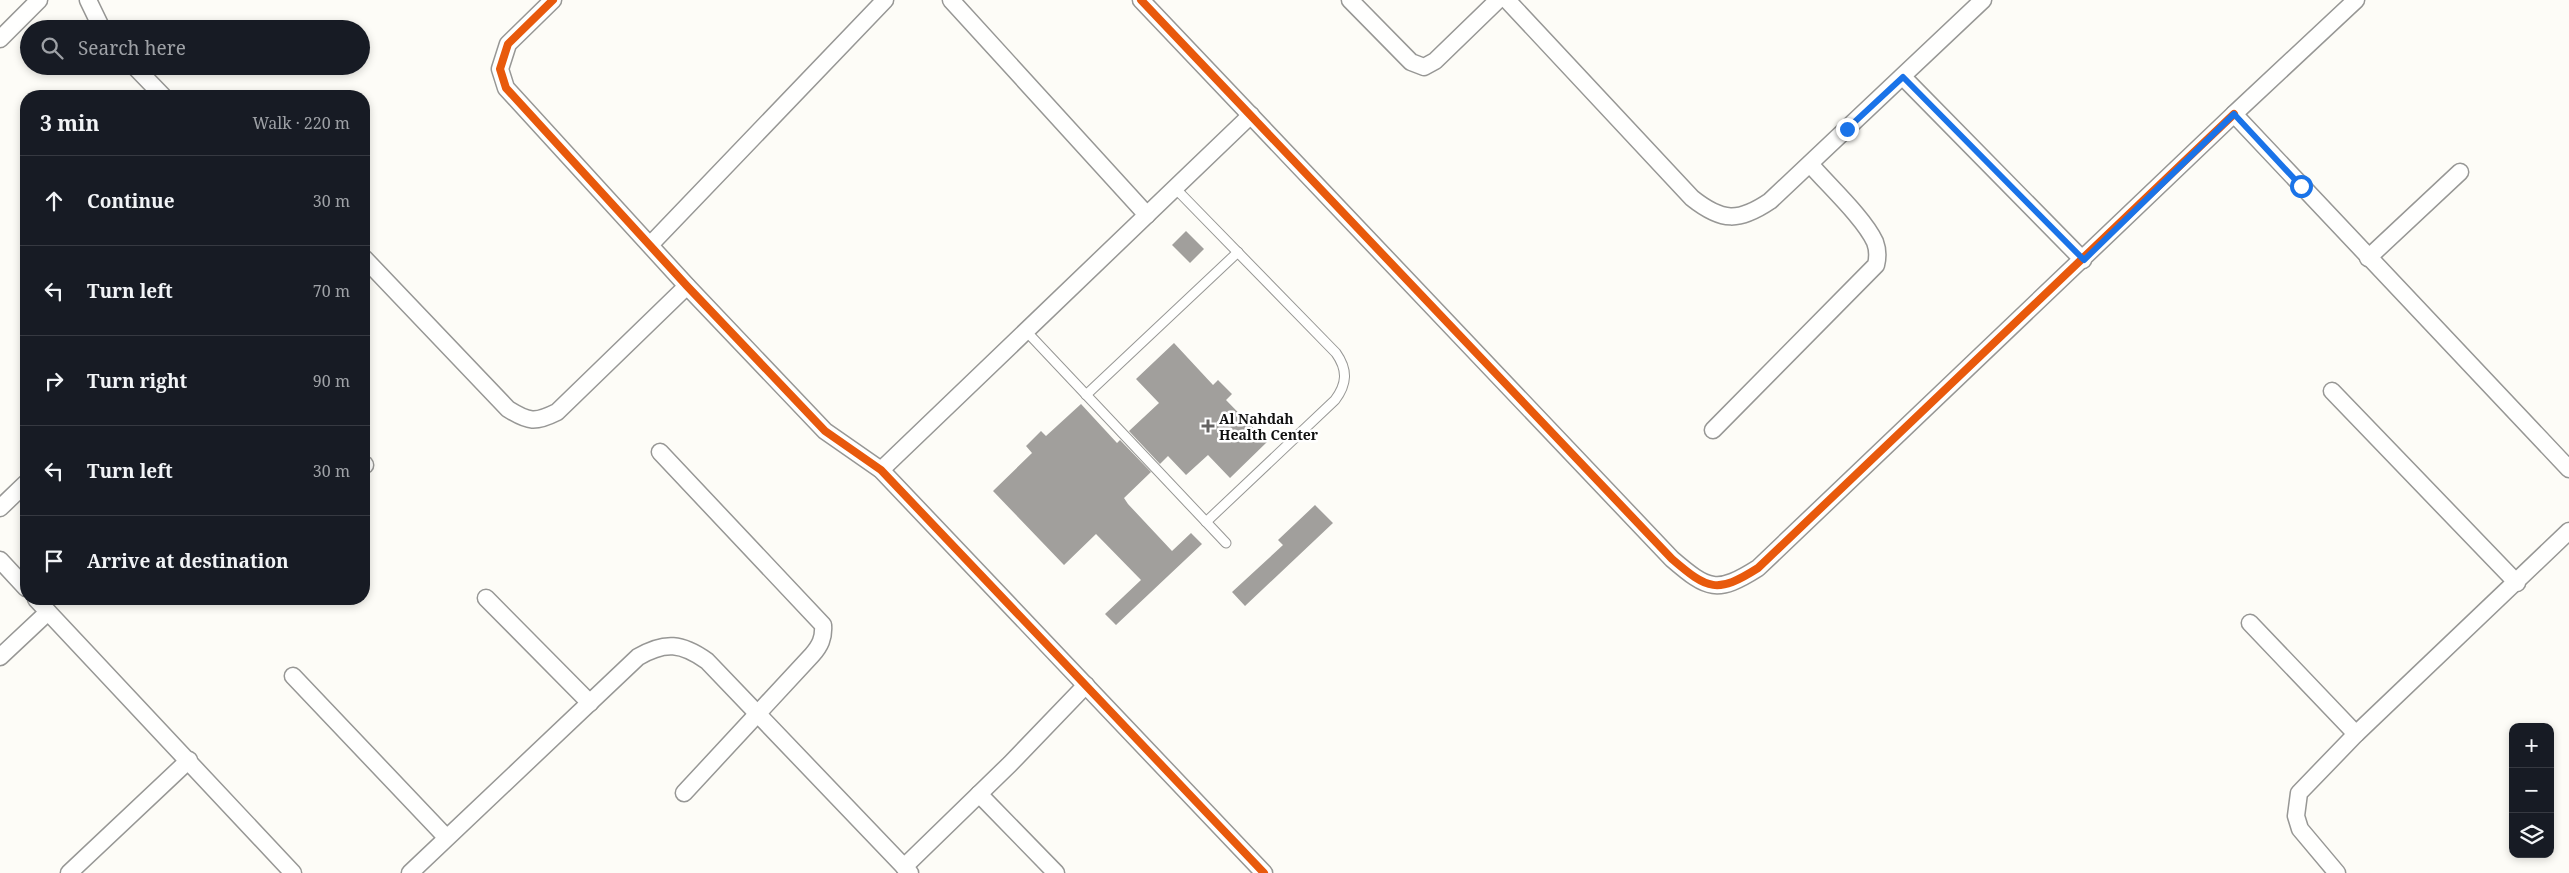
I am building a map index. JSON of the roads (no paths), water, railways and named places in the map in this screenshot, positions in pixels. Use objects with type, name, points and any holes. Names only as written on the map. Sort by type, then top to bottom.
[{"type":"street","points":[[0,39],[38,0]]},
{"type":"street","points":[[88,0],[98,20]]},
{"type":"street","points":[[553,0],[508,44],[500,69],[506,88],[687,286],[825,432],[881,470],[1264,873]]},
{"type":"street","points":[[650,245],[886,0]]},
{"type":"street","points":[[951,0],[1147,215]]},
{"type":"street","points":[[1141,0],[1672,559],[1698,581],[1715,585],[1733,584],[1758,568],[2356,0]]},
{"type":"street","points":[[1350,0],[1411,62],[1424,67],[1435,61],[1498,0]]},
{"type":"street","points":[[1507,0],[1692,198],[1707,210],[1725,216],[1738,217],[1752,213],[1770,201],[1983,0]]},
{"type":"street","points":[[143,75],[157,90]]},
{"type":"street","points":[[1903,77],[2084,260]]},
{"type":"street","points":[[2234,114],[2569,469]]},
{"type":"street","points":[[881,470],[1251,115]]},
{"type":"street","points":[[1714,430],[1876,265],[1878,257],[1876,244],[1868,230],[1810,164]]},
{"type":"street","points":[[2368,258],[2460,172]]},
{"type":"street","points":[[370,264],[508,410],[525,420],[541,420],[557,412],[687,286]]},
{"type":"street","points":[[2332,390],[2517,583]]},
{"type":"street","points":[[660,452],[823,625],[824,634],[820,646],[684,793]]},
{"type":"street","points":[[0,508],[20,489]]},
{"type":"street","points":[[2337,873],[2300,829],[2296,803],[2298,793],[2356,734],[2517,583],[2569,531]]},
{"type":"street","points":[[0,560],[20,582]]},
{"type":"street","points":[[486,598],[590,703]]},
{"type":"street","points":[[42,605],[190,760],[294,873]]},
{"type":"street","points":[[0,658],[48,612]]},
{"type":"street","points":[[2250,623],[2356,734]]},
{"type":"street","points":[[410,873],[638,656],[653,648],[666,645],[694,652],[707,661],[907,870],[1086,685]]},
{"type":"street","points":[[293,676],[446,837]]},
{"type":"street","points":[[70,873],[190,760]]},
{"type":"street","points":[[979,794],[1056,873]]},
{"type":"lane","points":[[1175,188],[1336,353],[1342,361],[1345,382],[1335,400],[1206,522]]},
{"type":"lane","points":[[1086,395],[1238,252]]},
{"type":"lane","points":[[1026,331],[1226,543]]},
{"type":"place","name":"Al Nahdah Health Center","points":[[1208,426]]}]
